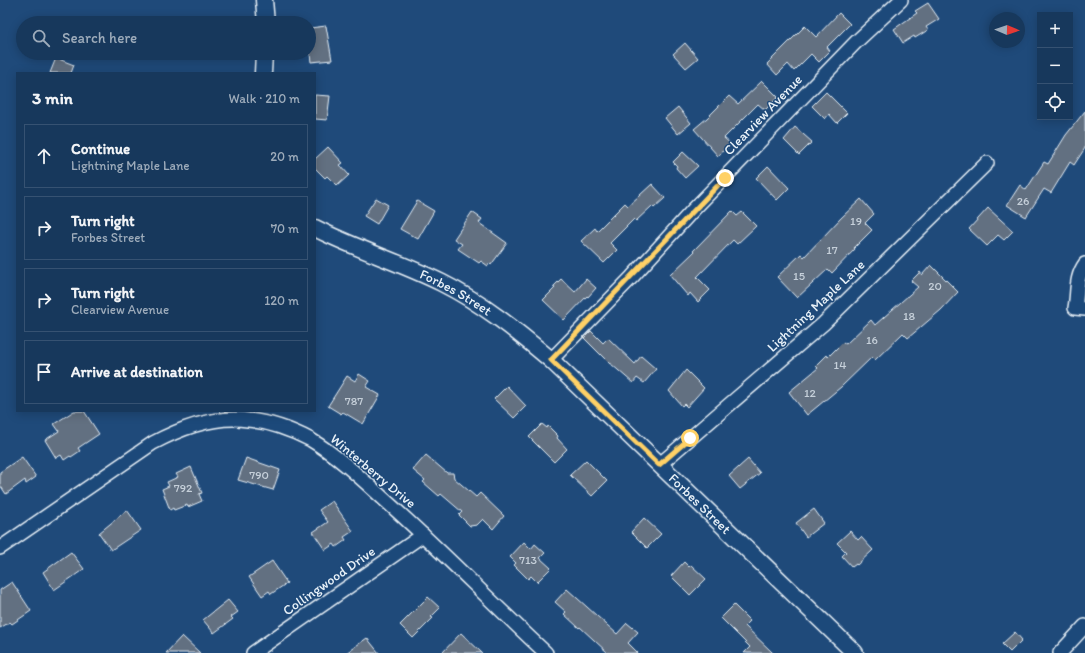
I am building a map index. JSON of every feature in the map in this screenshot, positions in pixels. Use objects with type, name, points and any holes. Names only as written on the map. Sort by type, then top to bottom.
[{"type":"street","points":[[264,0],[265,16]]},
{"type":"street","name":"Clearview Avenue","points":[[551,360],[632,277],[694,209],[852,47],[901,0]]},
{"type":"street","points":[[263,72],[264,60]]},
{"type":"street","name":"Lightning Maple Lane","points":[[659,465],[823,324],[986,163]]},
{"type":"street","name":"Forbes Street","points":[[316,228],[341,241],[442,283],[473,300],[504,322],[551,360],[855,653]]},
{"type":"street","points":[[1080,308],[1077,285],[1079,275],[1085,264]]},
{"type":"street","name":"Winterberry Drive","points":[[0,548],[153,443],[194,425],[216,421],[248,419],[274,425],[295,433],[312,441],[327,451],[362,480],[422,535],[546,653]]},
{"type":"street","name":"Collingwood Drive","points":[[253,653],[422,535]]},
{"type":"street","points":[[1060,653],[1085,626]]},
{"type":"building","points":[[928,3],[939,19],[926,27],[928,30],[903,43],[894,29],[917,13],[915,11]]},
{"type":"building","points":[[839,13],[850,24],[827,47],[830,51],[819,62],[811,54],[794,71],[788,64],[777,75],[767,64],[805,26],[816,37]]},
{"type":"building","points":[[326,26],[332,60],[311,62],[311,60],[316,60],[316,27]]},
{"type":"building","points":[[685,43],[698,58],[686,68],[673,54]]},
{"type":"building","points":[[55,60],[61,60],[74,65],[71,72],[50,72]]},
{"type":"building","points":[[762,81],[778,97],[765,110],[758,104],[724,138],[731,144],[718,156],[694,129],[729,96],[738,104]]},
{"type":"building","points":[[826,92],[847,113],[837,123],[829,114],[825,119],[812,106]]},
{"type":"building","points":[[316,95],[330,96],[327,120],[316,119]]},
{"type":"building","points":[[678,107],[691,123],[678,134],[665,118]]},
{"type":"building","points":[[1085,111],[1085,148],[1074,165],[1070,162],[1051,193],[1044,189],[1026,217],[1007,205],[1020,185],[1026,190],[1044,162],[1048,164],[1066,135]]},
{"type":"building","points":[[795,127],[812,142],[799,155],[784,140]]},
{"type":"building","points":[[328,147],[343,163],[340,165],[349,175],[337,186],[327,176],[325,178],[316,169],[316,158]]},
{"type":"building","points":[[683,152],[698,166],[685,178],[673,162]]},
{"type":"building","points":[[768,166],[789,188],[777,200],[756,178]]},
{"type":"building","points":[[652,184],[665,198],[654,208],[652,206],[636,221],[634,219],[610,243],[617,250],[604,263],[581,241],[595,228],[597,231],[625,203],[628,206]]},
{"type":"building","points":[[376,198],[388,205],[377,224],[364,216]]},
{"type":"building","points":[[861,199],[874,214],[865,223],[872,230],[832,273],[828,269],[797,298],[777,277],[801,254],[804,257]]},
{"type":"building","points":[[417,201],[434,211],[418,239],[400,229]]},
{"type":"building","points":[[988,208],[1013,231],[1004,240],[998,235],[987,246],[969,229]]},
{"type":"building","points":[[732,211],[737,216],[742,212],[756,226],[737,244],[733,240],[697,277],[710,290],[698,302],[690,293],[688,296],[670,275],[694,252],[693,251]]},
{"type":"building","points":[[472,212],[482,219],[479,223],[507,243],[491,265],[489,263],[488,266],[481,261],[479,263],[458,249],[462,244],[454,239]]},
{"type":"building","points":[[931,265],[958,292],[941,310],[908,338],[903,333],[875,360],[872,357],[841,387],[807,415],[789,392],[818,368],[816,366],[827,355],[828,357],[843,342],[846,344],[871,320],[875,325],[918,287],[911,281],[920,272],[922,275]]},
{"type":"building","points":[[561,279],[575,292],[586,279],[596,288],[564,320],[543,300],[555,288],[553,287]]},
{"type":"building","points":[[591,331],[603,343],[608,338],[635,364],[641,356],[656,369],[644,383],[637,378],[633,383],[610,364],[584,338]]},
{"type":"building","points":[[686,370],[704,388],[687,407],[684,404],[682,406],[669,391]]},
{"type":"building","points":[[359,374],[370,381],[366,387],[380,395],[363,424],[343,412],[341,414],[328,406],[347,376],[355,381]]},
{"type":"building","points":[[507,386],[526,406],[514,418],[494,399]]},
{"type":"building","points":[[72,412],[85,412],[99,434],[78,448],[80,451],[64,460],[61,455],[56,458],[45,440],[59,431],[54,424]]},
{"type":"building","points":[[542,424],[547,428],[548,426],[558,436],[557,438],[567,449],[554,462],[529,437]]},
{"type":"building","points":[[426,455],[447,473],[453,473],[454,478],[476,497],[480,493],[504,516],[493,529],[483,519],[477,525],[470,526],[459,515],[462,512],[441,494],[439,496],[423,482],[425,480],[413,470]]},
{"type":"building","points":[[22,457],[36,477],[26,484],[25,480],[6,494],[0,485],[0,472]]},
{"type":"building","points":[[246,458],[280,470],[273,490],[238,480]]},
{"type":"building","points":[[748,459],[760,473],[740,489],[729,476]]},
{"type":"building","points":[[586,460],[607,481],[592,496],[570,475]]},
{"type":"building","points":[[191,467],[202,493],[199,494],[202,501],[188,507],[187,505],[170,510],[162,489],[169,486],[167,482],[178,477],[176,474]]},
{"type":"building","points":[[332,501],[353,531],[344,537],[346,540],[336,547],[334,544],[325,550],[313,532],[328,522],[319,510]]},
{"type":"building","points":[[814,509],[824,523],[806,537],[796,523]]},
{"type":"building","points":[[127,510],[141,530],[111,550],[99,533]]},
{"type":"building","points":[[644,518],[661,534],[647,548],[631,532]]},
{"type":"building","points":[[850,531],[858,540],[861,537],[873,550],[857,565],[856,564],[852,567],[842,556],[846,552],[837,543]]},
{"type":"building","points":[[524,542],[531,549],[535,544],[545,553],[540,558],[551,568],[537,582],[531,576],[528,579],[514,565],[516,563],[510,557]]},
{"type":"building","points":[[71,552],[84,569],[54,590],[43,572]]},
{"type":"building","points":[[272,561],[287,583],[271,594],[269,591],[262,596],[249,577]]},
{"type":"building","points":[[684,562],[689,567],[691,565],[706,579],[690,595],[671,576]]},
{"type":"building","points":[[12,582],[31,611],[12,624],[10,622],[0,628],[0,590]]},
{"type":"building","points":[[567,589],[617,634],[627,623],[638,632],[628,643],[638,653],[608,653],[580,627],[579,628],[564,614],[566,612],[555,602]]},
{"type":"building","points":[[428,597],[440,608],[431,617],[433,618],[413,638],[400,625]]},
{"type":"building","points":[[228,600],[238,612],[231,617],[233,619],[214,633],[203,620]]},
{"type":"building","points":[[734,605],[750,621],[745,626],[773,653],[744,653],[750,647],[721,618]]},
{"type":"building","points":[[1015,632],[1022,640],[1010,652],[1002,644]]},
{"type":"building","points":[[461,633],[482,653],[442,653]]},
{"type":"building","points":[[182,636],[200,653],[166,653]]},
{"type":"building","points":[[367,638],[379,653],[346,653]]},
{"type":"route","points":[[690,438],[659,465],[551,360],[725,178]]}]
